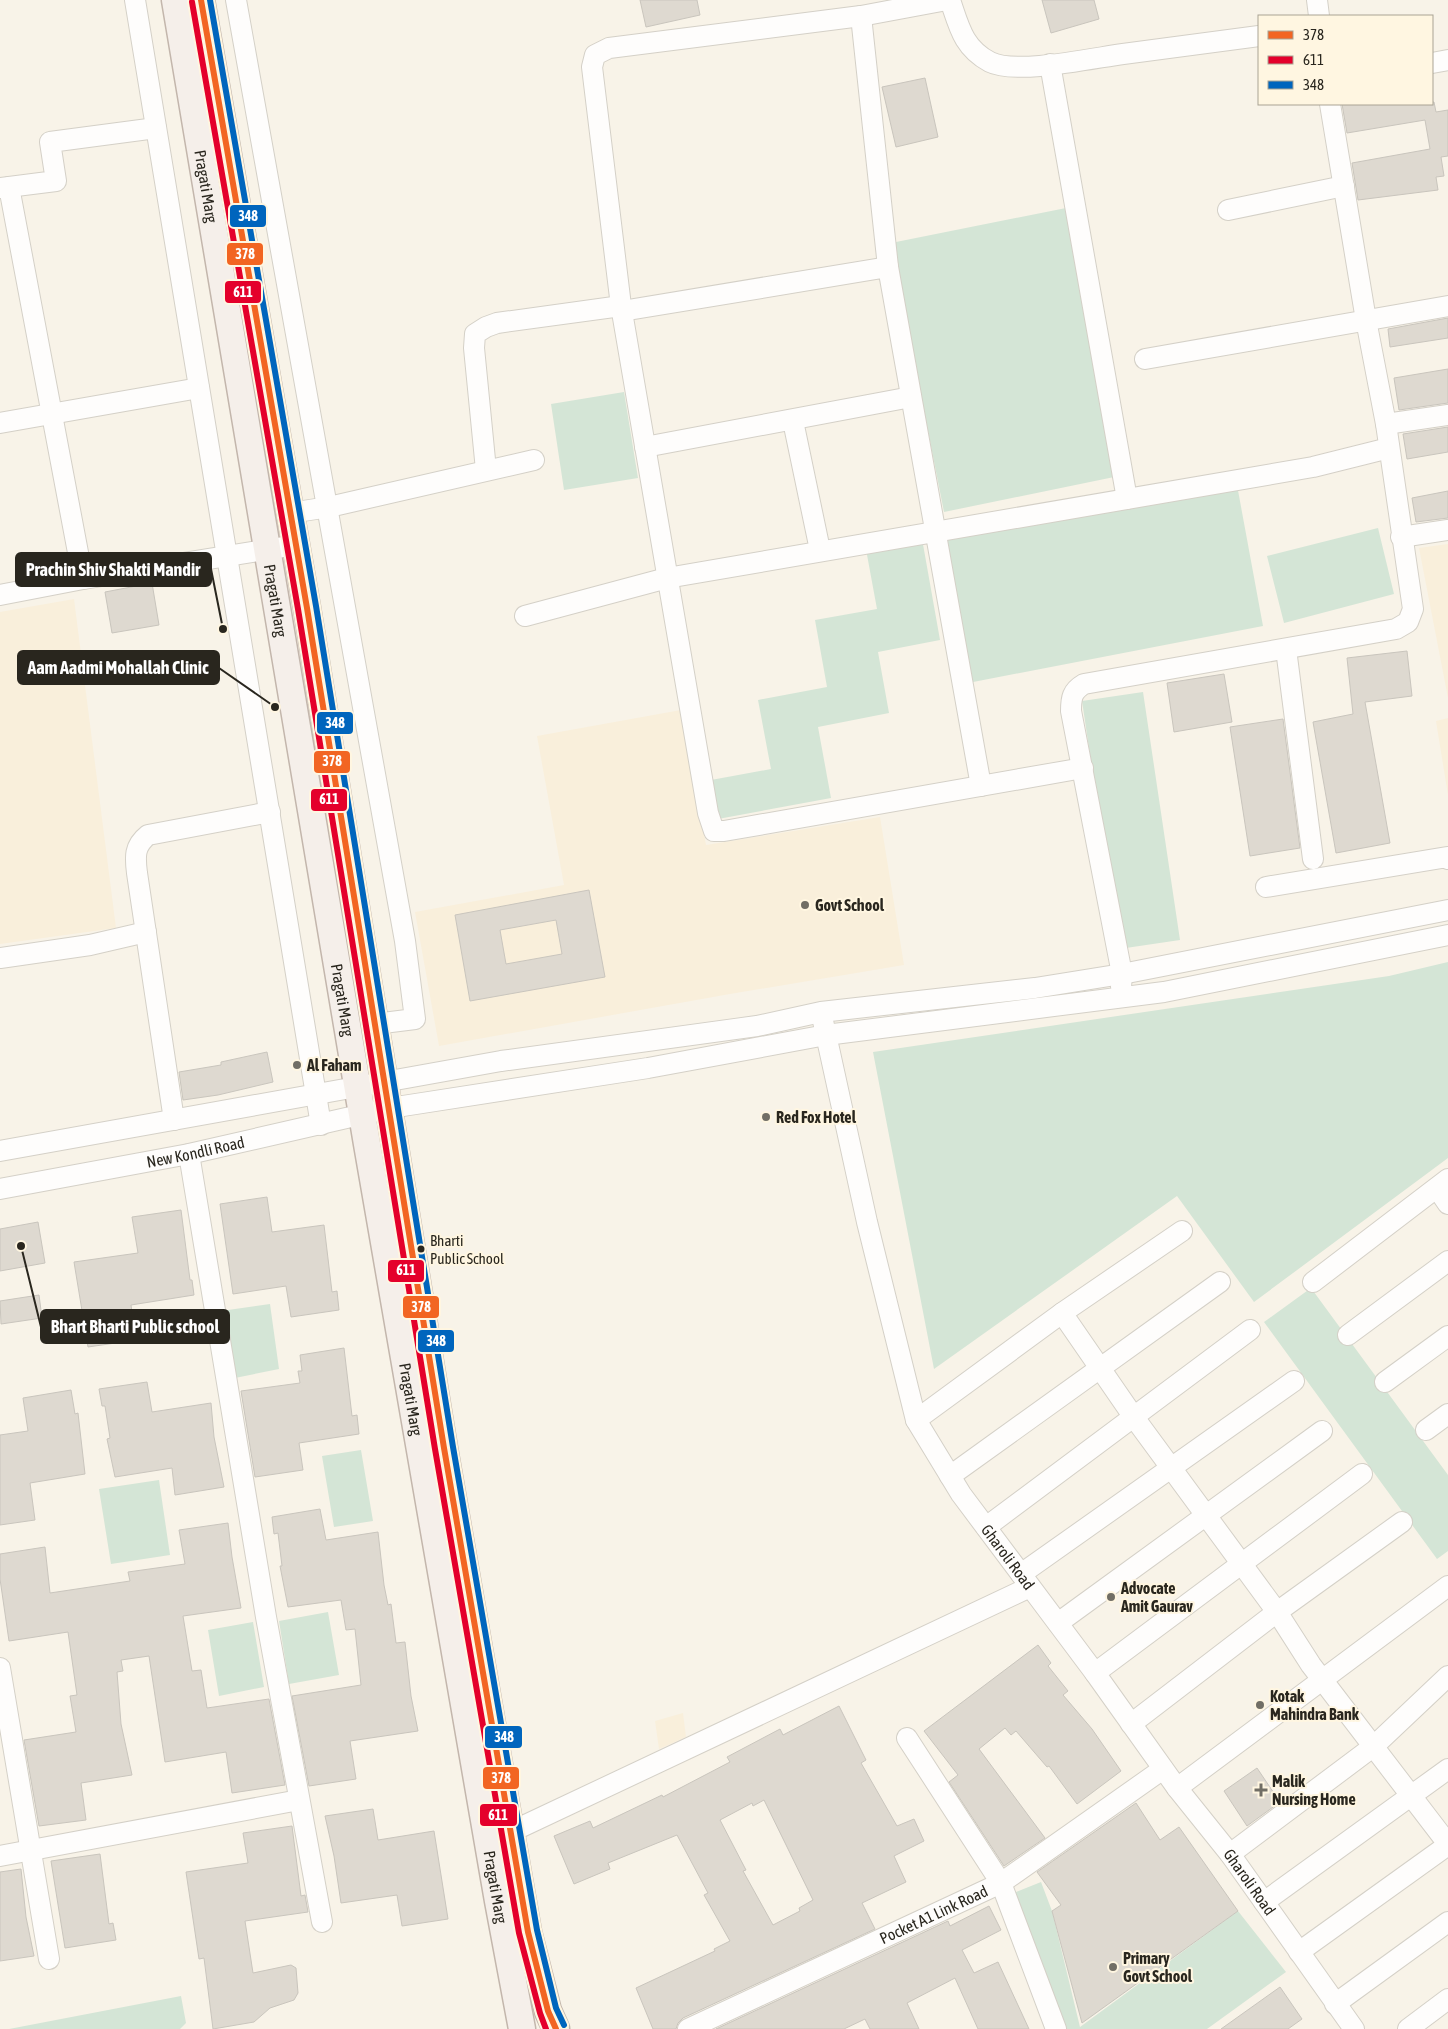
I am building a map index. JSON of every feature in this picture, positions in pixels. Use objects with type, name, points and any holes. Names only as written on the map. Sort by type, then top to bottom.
[{"type":"main road","name":"Pragati Marg","points":[[175,0],[358,1088],[364,1114],[488,1843],[522,2029]]},
{"type":"main road","name":"Pragati Marg","points":[[201,0],[296,546],[443,1438],[528,1932],[548,2011],[556,2029]]},
{"type":"street","points":[[135,0],[318,1096],[321,1125]]},
{"type":"street","points":[[236,0],[329,507],[368,744],[405,941],[415,1019],[375,1024]]},
{"type":"street","points":[[946,0],[862,16],[609,48],[595,55],[592,67],[592,82],[621,309],[708,813],[714,831],[724,831],[1083,768]]},
{"type":"street","points":[[950,0],[962,37],[974,50],[991,62],[1010,67],[1050,64],[1258,36]]},
{"type":"street","points":[[1317,0],[1319,15]]},
{"type":"street","points":[[862,16],[888,267],[981,786]]},
{"type":"street","points":[[1433,63],[1448,60]]},
{"type":"street","points":[[1050,64],[1127,499]]},
{"type":"street","points":[[1121,999],[1122,974],[1071,711],[1070,698],[1076,689],[1084,684],[1396,629],[1408,622],[1413,609],[1386,424],[1366,320],[1330,105]]},
{"type":"street","points":[[83,580],[51,413],[4,188],[56,182],[50,142],[156,128]]},
{"type":"street","points":[[1228,210],[1344,186]]},
{"type":"street","points":[[486,470],[474,348],[475,334],[486,326],[497,322],[621,309],[888,267]]},
{"type":"street","points":[[1145,360],[1448,306]]},
{"type":"street","points":[[0,423],[199,388]]},
{"type":"street","points":[[645,447],[794,421],[911,397]]},
{"type":"street","points":[[1386,424],[1448,415]]},
{"type":"street","points":[[794,421],[820,550]]},
{"type":"street","points":[[525,616],[667,578],[935,530],[1313,467],[1389,448]]},
{"type":"street","points":[[290,513],[329,507],[534,460]]},
{"type":"street","points":[[1401,536],[1448,530]]},
{"type":"street","points":[[0,595],[296,546]]},
{"type":"street","points":[[1286,648],[1313,859]]},
{"type":"street","points":[[174,1120],[136,859],[140,841],[148,835],[164,830],[270,812]]},
{"type":"street","points":[[1266,887],[1447,857],[1448,859]]},
{"type":"street","name":"New Kondli Road","points":[[0,1151],[318,1096],[501,1061],[757,1026],[821,1012],[1035,988],[1122,974],[1448,910]]},
{"type":"street","points":[[0,958],[90,945],[146,932]]},
{"type":"street","name":"New Kondli Road","points":[[0,1189],[188,1154],[390,1108],[648,1068],[826,1035],[1121,999],[1164,992],[1448,935]]},
{"type":"street","name":"Gharoli Road","points":[[821,1012],[867,1222],[916,1420],[950,1476],[986,1527],[1095,1672],[1177,1788],[1230,1854],[1354,2029]]},
{"type":"street","points":[[188,1154],[260,1587],[322,1922]]},
{"type":"street","points":[[1313,1282],[1444,1190]]},
{"type":"street","points":[[916,1420],[1062,1313],[1182,1231]]},
{"type":"street","points":[[1348,1335],[1448,1261]]},
{"type":"street","points":[[950,1476],[1220,1282]]},
{"type":"street","points":[[1062,1313],[1100,1369],[1277,1612],[1322,1680],[1448,1844],[1299,1952]]},
{"type":"street","points":[[986,1527],[1250,1330]]},
{"type":"street","points":[[1385,1382],[1448,1336]]},
{"type":"street","points":[[488,1843],[1025,1581],[1171,1467],[1294,1381]]},
{"type":"street","points":[[1426,1430],[1448,1414]]},
{"type":"street","points":[[1058,1623],[1322,1431]]},
{"type":"street","points":[[1095,1672],[1362,1474]]},
{"type":"street","points":[[1131,1724],[1277,1612],[1402,1522]]},
{"type":"street","points":[[1177,1788],[1448,1586]]},
{"type":"street","points":[[0,1668],[49,1959]]},
{"type":"street","points":[[1230,1854],[1374,1746],[1448,1676]]},
{"type":"street","points":[[907,1738],[1001,1882],[1056,2029]]},
{"type":"street","name":"Pocket A1 Link Road","points":[[688,2029],[1001,1882],[1163,1769]]},
{"type":"street","points":[[1264,1902],[1448,1769]]},
{"type":"street","points":[[0,1856],[300,1800]]},
{"type":"street","points":[[1335,2004],[1448,1922]]},
{"type":"street","points":[[1408,2029],[1448,1999]]},
{"type":"shaded area","points":[[1448,544],[1448,698],[1419,548]]},
{"type":"shaded area","points":[[74,599],[116,928],[0,944],[0,612]]},
{"type":"shaded area","points":[[681,710],[706,845],[880,817],[904,965],[439,1046],[415,912],[564,885],[537,736]]},
{"type":"shaded area","points":[[1448,718],[1448,795],[1436,721]]},
{"type":"shaded area","points":[[683,1713],[686,1737],[659,1749],[655,1721]]},
{"type":"green space","points":[[1066,208],[1119,476],[944,512],[891,243]]},
{"type":"green space","points":[[624,392],[638,478],[564,490],[551,404]]},
{"type":"green space","points":[[1237,485],[1263,626],[968,683],[942,541]]},
{"type":"green space","points":[[1378,528],[1394,594],[1284,623],[1267,556]]},
{"type":"green space","points":[[921,533],[940,640],[878,652],[889,713],[818,727],[831,798],[718,819],[711,780],[771,769],[758,700],[827,687],[815,620],[877,609],[865,544]]},
{"type":"green space","points":[[1143,692],[1180,940],[1119,949],[1082,701]]},
{"type":"green space","points":[[1448,962],[1448,1158],[1254,1302],[1177,1196],[934,1369],[873,1052],[1389,976]]},
{"type":"green space","points":[[1311,1288],[1448,1475],[1448,1551],[1437,1559],[1264,1322]]},
{"type":"green space","points":[[270,1304],[279,1369],[225,1380],[214,1312]]},
{"type":"green space","points":[[361,1450],[373,1521],[334,1527],[322,1456]]},
{"type":"green space","points":[[159,1480],[170,1555],[111,1564],[99,1489]]},
{"type":"green space","points":[[328,1612],[339,1675],[289,1684],[279,1621]]},
{"type":"green space","points":[[253,1622],[264,1687],[219,1696],[208,1630]]},
{"type":"green space","points":[[1041,1882],[1052,1911],[1080,2027],[1238,1911],[1286,1972],[1207,2029],[1055,2029],[996,1900]]},
{"type":"green space","points":[[181,1996],[186,2023],[180,2029],[9,2029]]},
{"type":"building","points":[[640,0],[697,0],[700,15],[646,27]]},
{"type":"building","points":[[1042,0],[1094,0],[1099,19],[1051,33]]},
{"type":"building","points":[[925,78],[938,137],[896,147],[882,87]]},
{"type":"building","points":[[1433,102],[1436,112],[1448,110],[1448,156],[1441,157],[1444,176],[1436,177],[1438,190],[1358,200],[1352,163],[1430,149],[1425,120],[1347,133],[1342,105],[1433,105]]},
{"type":"building","points":[[1448,318],[1448,338],[1390,347],[1388,329]]},
{"type":"building","points":[[1448,369],[1448,403],[1399,410],[1394,378]]},
{"type":"building","points":[[1448,427],[1448,452],[1407,459],[1403,434]]},
{"type":"building","points":[[1448,491],[1448,518],[1416,522],[1412,498]]},
{"type":"building","points":[[152,583],[159,625],[112,633],[105,592]]},
{"type":"building","points":[[1407,651],[1412,696],[1365,702],[1390,843],[1336,853],[1313,722],[1353,714],[1347,658]]},
{"type":"building","points":[[1224,674],[1232,722],[1174,732],[1167,683]]},
{"type":"building","points":[[1283,719],[1300,848],[1250,856],[1230,727]]},
{"type":"building","points":[[589,890],[605,977],[470,1001],[455,915]],"holes":[[[556,920],[562,954],[506,964],[500,930]]]},
{"type":"building","points":[[267,1052],[273,1082],[218,1095],[183,1100],[179,1072],[221,1065],[221,1062]]},
{"type":"building","points":[[267,1197],[272,1232],[324,1225],[332,1292],[337,1291],[339,1310],[291,1317],[286,1286],[233,1294],[220,1204]]},
{"type":"building","points":[[181,1210],[190,1280],[192,1280],[194,1295],[131,1305],[136,1340],[88,1347],[74,1262],[138,1253],[132,1217]]},
{"type":"building","points":[[38,1222],[45,1263],[0,1271],[0,1229]]},
{"type":"building","points":[[39,1295],[42,1318],[1,1324],[0,1301]]},
{"type":"building","points":[[344,1348],[352,1416],[357,1415],[359,1434],[299,1443],[303,1470],[255,1477],[241,1391],[300,1383],[298,1371],[302,1371],[300,1355]]},
{"type":"building","points":[[147,1382],[152,1412],[211,1403],[214,1437],[224,1487],[175,1495],[172,1468],[115,1477],[107,1439],[110,1438],[105,1406],[102,1406],[99,1389]]},
{"type":"building","points":[[71,1390],[75,1414],[78,1413],[85,1474],[30,1483],[35,1520],[0,1525],[0,1435],[28,1431],[23,1398]]},
{"type":"building","points":[[320,1509],[326,1540],[378,1532],[384,1585],[388,1605],[391,1604],[396,1643],[405,1642],[411,1696],[418,1731],[350,1741],[356,1779],[309,1786],[292,1696],[361,1685],[355,1629],[346,1630],[341,1600],[288,1607],[280,1566],[282,1566],[278,1533],[274,1534],[272,1517]]},
{"type":"building","points":[[228,1523],[241,1608],[183,1616],[192,1671],[201,1670],[207,1708],[269,1699],[285,1785],[232,1793],[226,1752],[165,1762],[149,1656],[121,1660],[123,1671],[117,1672],[121,1724],[132,1775],[81,1783],[86,1820],[39,1826],[24,1740],[76,1732],[70,1696],[77,1695],[68,1632],[9,1641],[0,1579],[0,1554],[45,1547],[50,1593],[130,1581],[128,1572],[185,1564],[179,1530]]},
{"type":"building","points":[[1038,1645],[1051,1663],[1048,1666],[1068,1691],[1063,1695],[1092,1729],[1121,1771],[1077,1804],[1049,1766],[1047,1767],[1016,1731],[1011,1735],[1005,1728],[979,1749],[1045,1838],[1004,1866],[949,1782],[958,1775],[924,1731]]},
{"type":"building","points":[[839,1706],[866,1760],[861,1763],[897,1826],[914,1819],[924,1841],[894,1856],[906,1882],[862,1903],[875,1929],[683,2018],[678,2023],[676,2029],[653,2029],[636,1988],[715,1951],[714,1949],[730,1941],[704,1895],[708,1893],[677,1835],[608,1863],[610,1869],[574,1884],[554,1836],[590,1821],[593,1828],[662,1795],[663,1797],[730,1762],[727,1757],[780,1729],[783,1735]],"holes":[[[764,1800],[813,1900],[799,1908],[800,1911],[773,1925],[743,1871],[746,1870],[720,1820],[752,1803],[753,1806]]]},
{"type":"building","points":[[1257,1768],[1280,1802],[1247,1826],[1224,1791]]},
{"type":"building","name":"Primary Govt School","points":[[1136,1803],[1160,1840],[1179,1827],[1238,1911],[1082,2023],[1052,1911],[1061,1905],[1037,1872]]},
{"type":"building","points":[[373,1809],[378,1840],[434,1831],[448,1919],[402,1926],[397,1895],[341,1903],[334,1856],[325,1816]]},
{"type":"building","points":[[292,1826],[301,1896],[305,1895],[308,1912],[245,1921],[253,1973],[291,1965],[296,1968],[298,1993],[294,2000],[270,2008],[254,2022],[213,2029],[204,1958],[199,1959],[186,1872],[248,1863],[243,1833]]},
{"type":"building","points":[[100,1854],[109,1924],[113,1923],[116,1940],[65,1948],[51,1861]]},
{"type":"building","points":[[21,1869],[26,1917],[34,1956],[0,1961],[0,1872]]},
{"type":"building","points":[[989,1906],[1001,1930],[962,1950],[974,1973],[998,1962],[1029,2029],[978,2029],[955,1978],[907,2003],[919,2029],[870,2029],[865,2019],[844,2029],[716,2029],[948,1921],[950,1926]]},
{"type":"building","points":[[1280,1987],[1302,2019],[1288,2029],[1221,2029]]},
{"type":"transit line","name":"378","points":[[201,0],[307,608],[444,1448],[528,1932],[548,2011],[556,2029]]},
{"type":"transit line","name":"348","points":[[210,0],[316,606],[453,1447],[537,1930],[556,2008],[564,2025]]},
{"type":"transit line","name":"611","points":[[192,2],[298,609],[435,1449],[519,1933],[546,2029]]},
{"type":"place","name":"Prachin Shiv Shakti Mandir","points":[[223,629]]},
{"type":"place","name":"Aam Aadmi Mohallah Clinic","points":[[275,707]]},
{"type":"place","name":"Govt School","points":[[805,905]]},
{"type":"place","name":"Al Faham","points":[[297,1065]]},
{"type":"place","name":"Red Fox Hotel","points":[[766,1117]]},
{"type":"place","name":"Bhart Bharti Public school","points":[[21,1246]]},
{"type":"place","name":"Bharti Public School","points":[[421,1249]]},
{"type":"place","name":"Advocate Amit Gaurav","points":[[1111,1597]]},
{"type":"place","name":"Kotak Mahindra Bank","points":[[1260,1705]]},
{"type":"place","name":"Malik Nursing Home","points":[[1261,1790]]},
{"type":"place","name":"Primary Govt School","points":[[1113,1967]]}]
